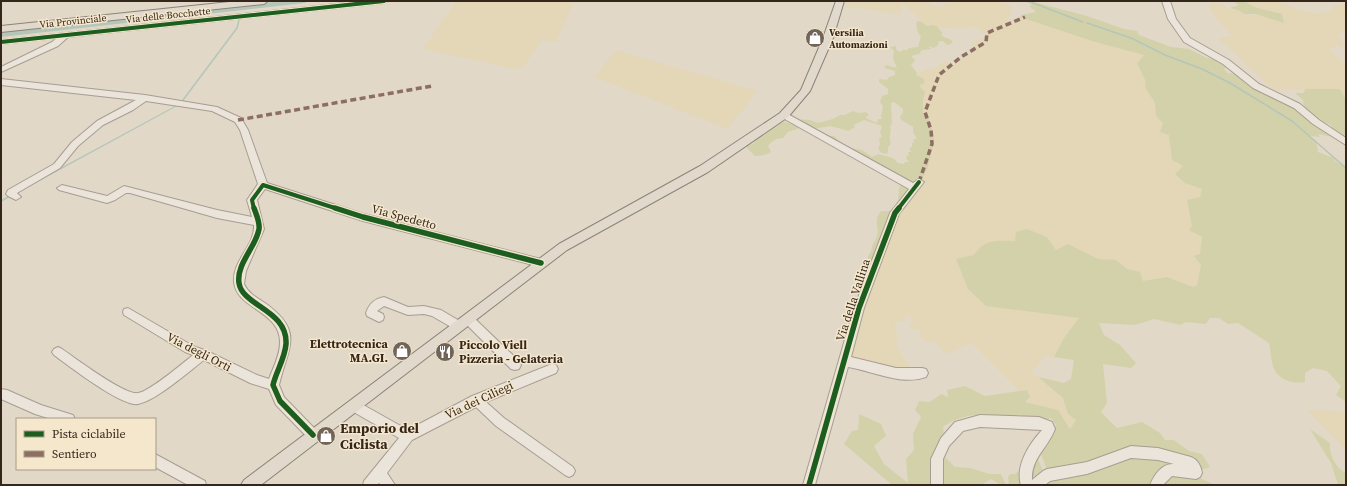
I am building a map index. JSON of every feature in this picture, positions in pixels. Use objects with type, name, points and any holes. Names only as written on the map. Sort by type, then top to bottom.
[{"type":"main road","name":"Via Provinciale","points":[[1,29],[258,1]]},
{"type":"main road","points":[[249,485],[563,247],[716,162],[784,116],[805,91],[828,38],[840,1]]},
{"type":"street","name":"Via delle Bocchette","points":[[1,42],[384,1]]},
{"type":"street","points":[[1166,1],[1172,19],[1187,40],[1226,62],[1256,86],[1297,106],[1316,122],[1346,142]]},
{"type":"street","points":[[1,70],[55,44],[66,34]]},
{"type":"street","points":[[1,82],[186,103],[214,109],[238,120],[244,130],[262,186],[252,200],[259,228],[241,272],[239,285],[243,293],[270,313],[284,328],[286,344],[273,385],[280,401],[313,435]]},
{"type":"street","points":[[14,195],[11,192],[57,166],[75,144],[100,123],[130,108],[145,98]]},
{"type":"street","name":"Via della Vallina","points":[[784,116],[917,185],[895,213],[859,308],[809,485]]},
{"type":"street","name":"Via Spedetto","points":[[262,186],[363,216],[541,263]]},
{"type":"street","points":[[62,188],[107,200],[124,189],[130,190],[216,214],[258,222]]},
{"type":"street","points":[[379,317],[371,313],[377,304],[384,302],[407,311],[424,310],[432,312],[448,318],[458,326]]},
{"type":"street","name":"Via degli Orti","points":[[128,312],[189,349],[203,354],[254,379],[273,385]]},
{"type":"street","points":[[468,319],[515,365]]},
{"type":"street","points":[[58,352],[119,392],[131,398],[137,399],[156,388],[203,354]]},
{"type":"street","points":[[844,361],[873,367],[888,372],[903,374],[922,373]]},
{"type":"street","name":"Via dei Ciliegi","points":[[408,436],[476,400],[552,369]]},
{"type":"street","points":[[3,394],[39,410],[66,418]]},
{"type":"street","points":[[476,400],[500,422],[569,471]]},
{"type":"street","points":[[354,406],[408,436],[369,485]]},
{"type":"street","points":[[937,485],[937,459],[945,442],[959,426],[972,422],[987,421],[1039,422],[1048,426],[1050,429],[1041,440],[1028,464],[1025,475],[1027,485]]},
{"type":"street","points":[[1036,485],[1047,475],[1087,468],[1131,452],[1158,454],[1191,463],[1196,468],[1196,473],[1170,470],[1161,477],[1156,485]]},
{"type":"street","points":[[156,461],[200,485]]},
{"type":"street","points":[[379,473],[389,485]]},
{"type":"shaded area","points":[[456,1],[574,1],[556,42],[542,40],[524,66],[516,69],[423,49]]},
{"type":"shaded area","points":[[843,1],[920,1],[928,2],[934,6],[946,7],[944,4],[953,3],[952,1],[1000,1],[1012,7],[1010,10],[1011,16],[1007,20],[1008,22],[1020,17],[1095,42],[1145,55],[1137,63],[1146,82],[1145,87],[1155,103],[1157,116],[1163,123],[1169,135],[1172,159],[1183,166],[1185,183],[1202,189],[1200,197],[1187,201],[1192,226],[1202,237],[1201,265],[1197,285],[1193,287],[1167,277],[1143,281],[1140,272],[1127,269],[1116,260],[1098,259],[1068,244],[1056,250],[1047,237],[1015,241],[993,241],[1066,315],[1080,318],[1064,338],[1053,359],[1046,354],[1032,373],[1063,398],[1068,414],[1076,420],[1070,429],[1057,410],[1028,403],[1030,397],[1027,390],[1019,391],[971,343],[946,354],[936,342],[926,342],[919,335],[921,332],[920,329],[915,329],[914,331],[910,327],[910,324],[913,323],[910,315],[907,314],[904,321],[898,321],[895,323],[895,329],[899,337],[896,340],[898,348],[912,371],[846,360],[861,308],[896,214],[918,186],[927,170],[934,143],[934,135],[927,114],[923,114],[924,97],[920,87],[921,84],[919,77],[915,75],[925,69],[933,69],[944,62],[949,62],[954,65],[973,51],[970,48],[974,41],[982,39],[986,35],[975,27],[943,28],[933,25],[927,26],[901,2],[901,15],[842,6]]},
{"type":"shaded area","points":[[1023,1],[1030,1],[1087,16],[1124,29],[1137,31],[1139,35],[1171,47],[1189,49],[1207,58],[1217,59],[1226,67],[1224,69],[1227,73],[1237,74],[1261,85],[1270,95],[1298,108],[1318,128],[1333,135],[1333,137],[1318,134],[1320,137],[1310,136],[1316,141],[1318,152],[1334,158],[1335,161],[1346,167],[1346,402],[1336,395],[1341,386],[1327,371],[1313,368],[1305,373],[1305,382],[1301,383],[1284,379],[1274,369],[1269,343],[1238,323],[1228,324],[1219,318],[1210,318],[1206,324],[1185,322],[1181,325],[1154,319],[1135,325],[1099,323],[1104,335],[1120,345],[1136,363],[1131,368],[1103,364],[1107,403],[1101,412],[1117,428],[1142,422],[1160,433],[1165,440],[1174,440],[1189,451],[1202,454],[1210,467],[1199,471],[1200,478],[1215,485],[1039,485],[1037,477],[1022,485],[1009,485],[1008,476],[1019,471],[1024,472],[1035,456],[1038,459],[1043,471],[1047,470],[1040,452],[1056,425],[1051,418],[1043,421],[1022,419],[1022,415],[990,418],[980,415],[973,415],[952,421],[943,427],[944,434],[935,452],[947,459],[955,467],[970,468],[990,474],[1001,474],[1006,485],[1001,485],[991,479],[981,485],[892,485],[844,444],[852,431],[858,430],[859,414],[881,424],[886,436],[874,446],[884,464],[908,483],[906,459],[914,450],[913,434],[921,417],[915,410],[919,401],[930,402],[941,394],[948,397],[947,390],[965,386],[985,396],[1027,390],[1030,397],[1025,402],[1058,410],[1070,429],[1076,420],[1068,414],[1063,398],[1038,377],[1064,383],[1071,379],[1074,360],[1054,357],[1064,338],[1079,318],[986,306],[968,289],[956,259],[974,255],[987,243],[997,241],[1015,241],[1016,232],[1027,229],[1047,237],[1056,250],[1068,244],[1098,259],[1116,260],[1127,269],[1140,272],[1143,281],[1167,277],[1193,287],[1197,285],[1201,265],[1194,256],[1200,254],[1202,237],[1189,230],[1192,226],[1187,200],[1200,197],[1202,189],[1185,183],[1175,174],[1183,166],[1172,160],[1169,135],[1160,132],[1163,123],[1156,116],[1155,103],[1145,87],[1146,82],[1137,63],[1144,55],[1095,42],[1020,17],[1021,15],[1036,12],[1030,7],[1031,4]]},
{"type":"shaded area","points":[[1233,1],[1248,1],[1247,3],[1254,7],[1282,14],[1284,23],[1256,14],[1244,14],[1238,10],[1229,8],[1239,5]]},
{"type":"shaded area","points":[[1248,1],[1277,1],[1304,11],[1321,14],[1331,10],[1335,5],[1346,4],[1346,30],[1338,35],[1345,46],[1329,48],[1339,59],[1346,63],[1346,100],[1340,89],[1273,90],[1218,38],[1232,36],[1216,19],[1208,5],[1213,2],[1222,4],[1231,10],[1238,10],[1248,15],[1256,14],[1271,19],[1277,13],[1254,7],[1247,3]]},
{"type":"shaded area","points":[[918,21],[927,26],[933,25],[939,27],[938,28],[943,33],[941,34],[942,36],[953,42],[947,45],[943,41],[939,41],[938,45],[934,48],[929,46],[931,49],[922,50],[919,54],[911,56],[915,60],[911,65],[917,73],[916,75],[924,79],[924,84],[921,84],[920,87],[925,92],[923,100],[923,113],[927,114],[934,135],[934,143],[927,170],[918,186],[896,214],[878,260],[868,260],[868,256],[878,234],[877,217],[881,211],[889,211],[894,208],[898,202],[899,188],[902,183],[800,128],[788,132],[783,138],[772,141],[768,146],[771,152],[768,154],[755,156],[746,147],[747,145],[753,144],[762,133],[769,131],[769,129],[774,125],[777,126],[784,122],[791,124],[795,119],[810,120],[818,123],[853,111],[858,113],[866,112],[869,115],[866,118],[877,123],[878,119],[882,119],[881,116],[883,106],[880,102],[882,96],[888,94],[888,89],[879,82],[879,79],[887,80],[889,77],[895,75],[895,71],[884,68],[886,65],[897,68],[893,58],[894,51],[890,47],[896,46],[896,49],[900,52],[909,48],[918,47],[921,36],[918,32],[916,23]],"holes":[[[894,102],[903,109],[900,117],[901,120],[913,127],[913,133],[917,138],[913,140],[914,143],[912,143],[912,147],[909,148],[911,152],[908,152],[909,156],[907,155],[906,158],[909,162],[905,162],[904,164],[898,163],[893,158],[878,154],[872,157],[862,150],[846,147],[834,136],[813,129],[830,126],[849,131],[855,128],[854,125],[864,120],[882,126],[880,132],[882,137],[879,138],[880,145],[878,148],[880,152],[887,154],[888,147],[891,144],[891,103]]]},
{"type":"shaded area","points":[[616,50],[758,91],[727,129],[594,77]]},
{"type":"shaded area","points":[[1305,89],[1340,89],[1346,100],[1346,140],[1333,132],[1331,125],[1317,120],[1304,108],[1303,100],[1295,93],[1304,93]]},
{"type":"shaded area","points":[[183,100],[179,105],[1,202],[1,200],[175,106]]},
{"type":"shaded area","points":[[1307,410],[1337,411],[1346,413],[1346,450]]},
{"type":"shaded area","points":[[1310,429],[1330,443],[1331,452],[1336,464],[1346,473],[1346,485],[1338,485],[1331,463]]},
{"type":"waterway","points":[[1,34],[305,1]]},
{"type":"waterway","points":[[1028,1],[1083,22]]},
{"type":"waterway","points":[[183,100],[237,28],[239,20]]},
{"type":"waterway","points":[[1087,23],[1131,38],[1165,55],[1202,69],[1230,83],[1292,121],[1346,168]]},
{"type":"marked path","points":[[919,182],[932,144],[931,130],[925,112],[939,75],[961,57],[986,42],[987,33],[1025,17]]},
{"type":"marked path","points":[[238,120],[432,86]]},
{"type":"cycle path","points":[[1,42],[384,1]]},
{"type":"cycle path","points":[[809,485],[859,308],[895,213],[919,182]]},
{"type":"cycle path","points":[[313,435],[280,401],[273,385],[285,349],[285,333],[273,316],[248,296],[239,284],[241,271],[259,229],[252,200],[263,185],[363,217],[541,263]]},
{"type":"place","name":"Versilia Automazioni","points":[[815,38]]},
{"type":"place","name":"Elettrotecnica MA.GI.","points":[[402,351]]},
{"type":"place","name":"Piccolo Viell Pizzeria - Gelateria","points":[[445,352]]},
{"type":"place","name":"Emporio del Ciclista","points":[[326,436]]}]
